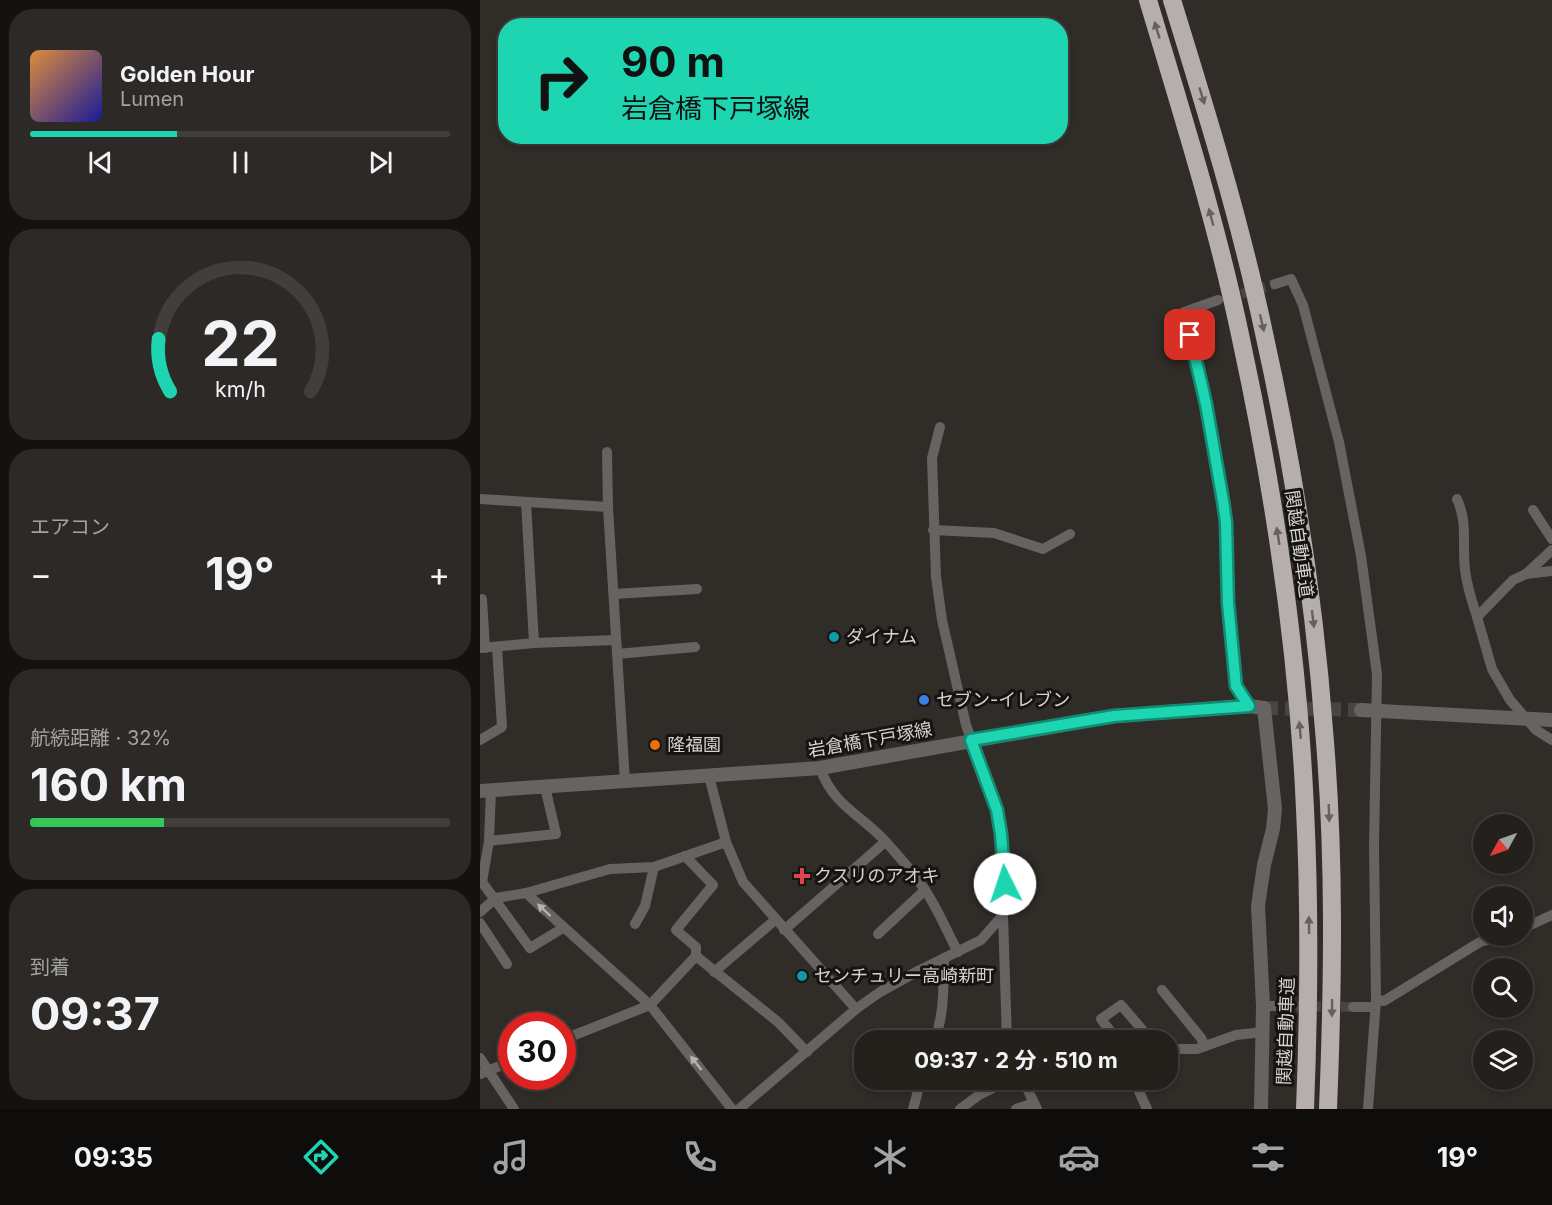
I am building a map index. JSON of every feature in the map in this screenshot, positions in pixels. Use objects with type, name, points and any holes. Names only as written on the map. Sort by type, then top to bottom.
[{"type":"highway","name":"関越自動車道","points":[[1148,0],[1226,273],[1242,341],[1279,541],[1294,663],[1305,806],[1309,954],[1305,1109]]},
{"type":"highway","name":"関越自動車道","points":[[1172,0],[1215,142],[1249,266],[1271,363],[1302,539],[1318,659],[1332,879],[1328,1109]]},
{"type":"street","points":[[1275,284],[1291,279],[1303,305],[1339,442],[1361,556],[1377,674],[1368,711],[1374,846],[1375,1003],[1368,1109]]},
{"type":"street","points":[[1218,300],[1184,312],[1206,404],[1226,522],[1228,603],[1236,686],[1249,706]]},
{"type":"street","points":[[940,427],[932,458],[936,578],[942,620],[966,725],[997,810],[1005,862],[1004,915],[1008,1030]]},
{"type":"street","points":[[607,452],[616,654],[625,782]]},
{"type":"street","points":[[480,499],[608,507]]},
{"type":"street","points":[[1457,499],[1463,511],[1465,571],[1492,669],[1510,700],[1536,730],[1552,740]]},
{"type":"street","points":[[526,502],[534,643]]},
{"type":"street","points":[[1533,510],[1552,539]]},
{"type":"street","points":[[933,530],[994,533],[1043,549],[1070,534]]},
{"type":"street","points":[[1477,617],[1513,580],[1526,574],[1552,550]]},
{"type":"street","points":[[1526,574],[1552,572]]},
{"type":"street","points":[[614,594],[697,589]]},
{"type":"street","points":[[482,600],[482,648],[534,643],[616,640]]},
{"type":"street","points":[[480,741],[502,728],[496,647]]},
{"type":"street","points":[[616,654],[696,647]]},
{"type":"street","name":"岩倉橋下戸塚線","points":[[485,790],[820,768],[1114,716],[1249,706],[1264,708],[1275,809],[1258,906],[1263,1006]]},
{"type":"street","points":[[1368,711],[1552,720]]},
{"type":"street","points":[[820,768],[825,783],[837,800],[868,824],[925,890],[958,952]]},
{"type":"street","points":[[709,776],[726,842],[743,882],[856,1009]]},
{"type":"street","points":[[489,841],[556,834],[545,787]]},
{"type":"street","points":[[485,790],[484,819],[489,841],[481,882],[496,898],[530,948],[563,928]]},
{"type":"street","points":[[480,912],[496,898],[526,893],[610,870],[654,867],[726,842]]},
{"type":"street","points":[[784,930],[885,842]]},
{"type":"street","points":[[576,1034],[650,1005],[696,956],[696,947],[676,930],[713,885],[685,856]]},
{"type":"street","points":[[635,924],[645,906],[654,867]]},
{"type":"street","points":[[878,934],[925,890]]},
{"type":"street","points":[[526,893],[650,1005],[732,1109]]},
{"type":"street","points":[[739,1109],[856,1009],[880,992],[981,940],[1004,915]]},
{"type":"street","points":[[1533,924],[1552,915]]},
{"type":"street","points":[[714,972],[775,920]]},
{"type":"street","points":[[480,923],[507,964]]},
{"type":"street","points":[[1353,1006],[1384,1001],[1473,946]]},
{"type":"street","points":[[696,956],[778,1022],[807,1052]]},
{"type":"street","points":[[938,1030],[943,999],[944,958]]},
{"type":"street","points":[[1162,990],[1201,1038],[1205,1047]]},
{"type":"street","points":[[1110,1030],[1101,1019],[1121,1005],[1143,1030]]},
{"type":"street","points":[[1261,1109],[1263,1006],[1281,1006]]},
{"type":"street","points":[[1178,1049],[1197,1049],[1236,1035],[1263,1032]]},
{"type":"street","points":[[480,1058],[484,1072],[514,1109]]},
{"type":"street","points":[[484,1072],[498,1066]]},
{"type":"street","points":[[913,1109],[918,1090]]},
{"type":"street","points":[[960,1109],[989,1090]]},
{"type":"street","points":[[1016,1109],[1035,1106],[1028,1090]]},
{"type":"street","points":[[1139,1090],[1148,1109]]},
{"type":"tunnel","points":[[1227,298],[1275,284]]},
{"type":"tunnel","points":[[1264,708],[1361,710]]},
{"type":"tunnel","points":[[1281,1006],[1353,1007]]},
{"type":"place","name":"ダイナム","points":[[834,637]]},
{"type":"place","name":"セブン-イレブン","points":[[924,700]]},
{"type":"place","name":"隆福園","points":[[655,745]]},
{"type":"place","name":"クスリのアオキ","points":[[802,876]]},
{"type":"place","name":"センチュリー高崎新町","points":[[802,976]]},
{"type":"route","points":[[1005,884],[1005,862],[997,810],[971,740],[1114,716],[1249,706],[1236,686],[1228,603],[1226,522],[1206,404],[1190,335]]}]
